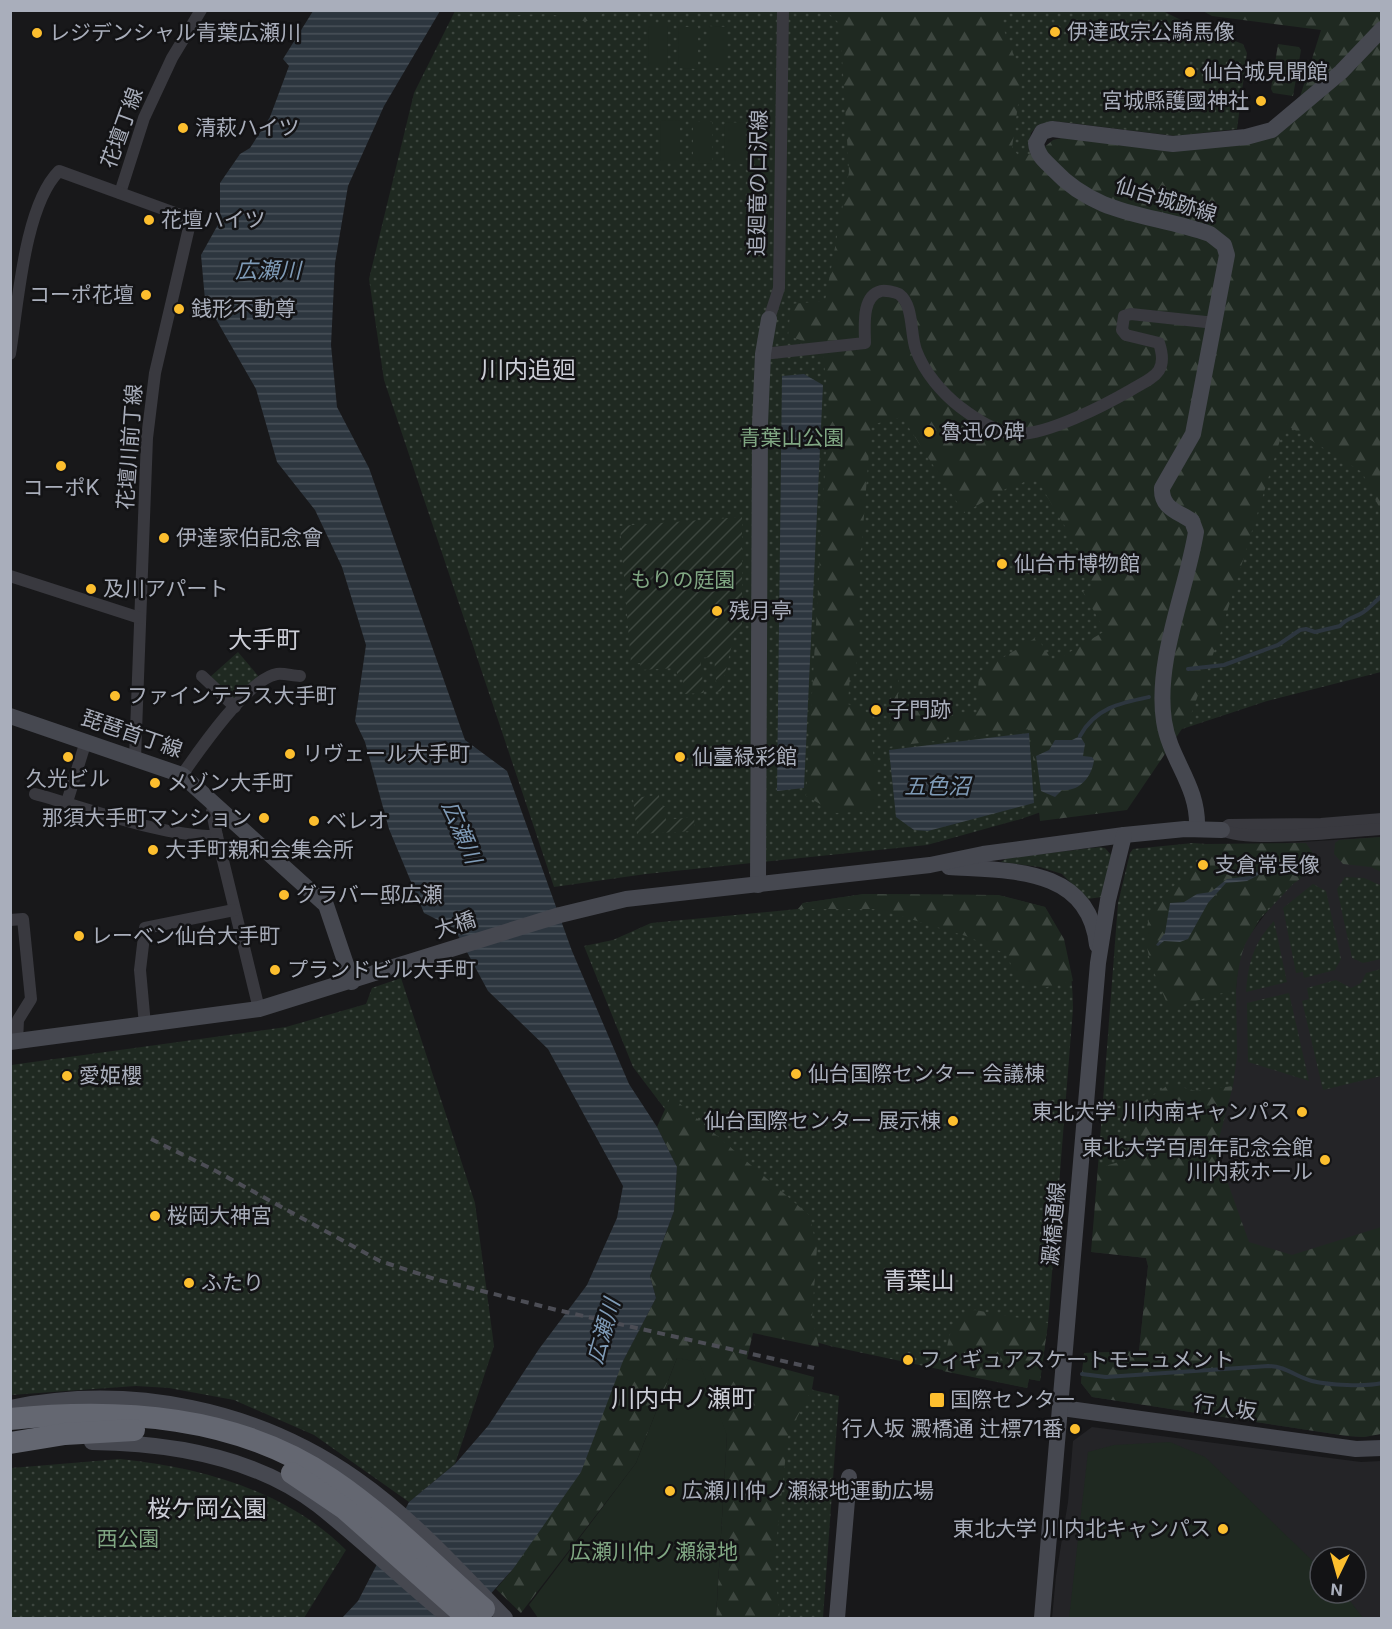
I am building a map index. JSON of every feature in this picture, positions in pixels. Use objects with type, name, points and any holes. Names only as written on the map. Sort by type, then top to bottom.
[{"type":"highway","points":[[10,1419],[64,1414],[133,1415],[217,1427],[279,1449],[330,1478],[378,1527],[478,1616]]},
{"type":"highway","points":[[10,1445],[100,1430],[138,1430],[197,1438],[271,1462],[378,1527],[478,1616]]},
{"type":"street","name":"花壇丁線","points":[[10,354],[17,297],[28,239],[49,181],[59,171],[120,193],[144,118],[172,58],[201,10]]},
{"type":"street","name":"追廻竜の口沢線","points":[[758,885],[760,435],[763,354],[769,319],[779,288],[783,10]]},
{"type":"street","name":"仙台城跡線","points":[[1197,830],[1196,801],[1167,736],[1163,683],[1196,532],[1192,521],[1167,507],[1162,498],[1162,488],[1193,434],[1227,255],[1218,238],[1193,228],[1106,207],[1080,193],[1058,174],[1037,150],[1036,143],[1042,132],[1052,129],[1173,144],[1246,137],[1272,130],[1341,72],[1382,29]]},
{"type":"street","name":"花壇川前丁線","points":[[120,193],[191,219],[155,373],[147,438],[135,758]]},
{"type":"street","points":[[763,354],[865,343],[866,306],[873,295],[883,291],[898,294],[907,305],[916,350],[928,374],[955,403],[973,416],[993,428],[1017,434],[1046,428],[1082,415],[1157,375],[1163,361],[1159,343],[1126,335],[1122,330],[1125,316],[1131,314],[1215,323]]},
{"type":"street","points":[[10,576],[140,618]]},
{"type":"street","points":[[182,775],[206,741],[261,681],[277,674],[300,676]]},
{"type":"street","points":[[202,676],[235,707]]},
{"type":"street","name":"琵琶首丁線","points":[[10,716],[182,775],[327,905],[357,980]]},
{"type":"street","points":[[66,802],[86,741]]},
{"type":"street","points":[[35,794],[159,828],[200,836],[217,836]]},
{"type":"street","points":[[214,804],[212,812],[217,836],[259,1010]]},
{"type":"street","points":[[1222,830],[1229,825],[1321,824],[1382,819]]},
{"type":"street","points":[[930,865],[983,854],[1124,835],[1197,830],[1222,830],[1231,834],[1270,834],[1382,829]]},
{"type":"street","name":"澱橋通線","points":[[1042,1618],[1062,1408],[1098,963],[1108,900],[1124,835]]},
{"type":"street","points":[[930,865],[1026,873],[1038,875],[1065,887],[1078,900],[1092,921],[1097,943],[1098,963]]},
{"type":"street","name":"大橋","points":[[14,1042],[259,1010],[560,915],[626,899],[930,865]]},
{"type":"street","points":[[145,1025],[140,970],[145,928],[234,910]]},
{"type":"street","points":[[10,920],[23,919],[31,999],[18,1020],[14,1042]]},
{"type":"street","points":[[10,1408],[40,1402],[114,1398],[183,1406],[233,1417],[277,1433],[323,1457],[358,1480],[378,1527],[450,1618]]},
{"type":"street","name":"行人坂","points":[[1062,1408],[1356,1449],[1382,1448]]},
{"type":"street","points":[[837,1618],[849,1477]]},
{"type":"street","points":[[378,1527],[451,1562],[505,1618]]},
{"type":"shaded area","name":"東北大学 川内南キャンパス","points":[[1381,837],[1381,1434],[1364,1437],[1347,1436],[1092,1397],[1081,1383],[1084,1353],[1139,1351],[1148,1266],[1146,1258],[1091,1252],[1236,989],[1239,954],[1248,937],[1278,897],[1293,884],[1286,843]]},
{"type":"shaded area","name":"東北大学 川内北キャンパス","points":[[1092,1427],[1361,1462],[1381,1461],[1381,1618],[1052,1618],[1068,1502],[1073,1441]]},
{"type":"green space","name":"青葉山公園","points":[[455,11],[1163,11],[1193,26],[1243,44],[1247,53],[1237,129],[1176,136],[1054,121],[1038,125],[1031,133],[1029,144],[1205,238],[1064,804],[1021,819],[927,845],[646,874],[554,887],[384,380],[369,279],[414,93]]},
{"type":"green space","points":[[499,11],[608,11],[588,21],[580,21],[550,14],[516,15]]},
{"type":"green space","points":[[826,11],[1001,11],[1002,25],[1022,76],[1012,148],[1018,155],[1036,154],[1053,140],[1061,138],[1244,143],[1299,100],[1321,30],[1212,16],[1203,11],[1381,11],[1381,511],[1362,472],[1285,424],[1219,638],[1190,717],[1127,810],[1040,821],[1030,729],[888,747],[893,673],[898,672],[898,710],[977,713],[979,672],[1037,637],[1053,662],[1105,631],[1083,592],[1093,584],[1082,567],[1085,560],[1035,476],[1011,489],[1009,487],[964,513],[902,417],[871,425],[860,567],[856,674],[850,674],[848,704],[873,715],[870,731],[875,765],[876,811],[836,813],[806,796],[829,403],[822,347],[788,336],[791,304],[825,301],[849,172],[840,24]]},
{"type":"green space","points":[[649,25],[668,25],[667,67],[648,67]]},
{"type":"green space","points":[[708,26],[727,27],[727,68],[708,68]]},
{"type":"green space","points":[[679,27],[698,27],[698,69],[678,68]]},
{"type":"green space","points":[[1278,44],[1299,47],[1301,50],[1293,96],[1273,93],[1271,89]]},
{"type":"green space","points":[[661,120],[680,121],[680,162],[660,162]]},
{"type":"green space","points":[[693,122],[712,122],[712,164],[693,163]]},
{"type":"green space","points":[[725,122],[744,123],[744,164],[724,164]]},
{"type":"green space","points":[[1262,352],[1381,431],[1381,672],[1267,701],[1173,732]]},
{"type":"green space","name":"もりの庭園","points":[[742,517],[742,631],[735,631],[721,691],[717,692],[714,657],[700,658],[704,693],[684,694],[683,679],[678,679],[676,668],[641,670],[640,663],[631,664],[620,526]]},
{"type":"green space","points":[[238,652],[260,678],[235,700],[210,677]]},
{"type":"green space","points":[[659,795],[660,806],[665,806],[666,820],[694,817],[695,831],[637,834],[633,798]]},
{"type":"green space","points":[[1381,837],[1381,872],[1371,867],[1343,864],[1334,854],[1335,843],[1339,840]]},
{"type":"green space","points":[[1193,843],[1206,844],[1293,884],[1260,919],[1239,954],[1236,989],[1237,1056],[1233,1086],[1211,1137],[1095,1205],[1118,903],[1130,853],[1133,849]]},
{"type":"green space","points":[[1306,843],[1316,858],[1307,872],[1284,891],[1259,919],[1243,950],[1236,989],[1169,1009],[1150,958],[1146,932],[1155,907],[1165,895],[1197,862],[1205,862],[1206,844]]},
{"type":"green space","points":[[1105,848],[1112,856],[1102,897],[1087,899],[1062,874],[1040,867],[1001,862],[1007,858]]},
{"type":"green space","points":[[1345,877],[1364,878],[1380,885],[1381,959],[1363,963],[1352,958],[1337,889]]},
{"type":"green space","points":[[1313,884],[1326,891],[1341,959],[1335,970],[1304,978],[1303,972],[1296,973],[1283,908]]},
{"type":"green space","points":[[864,894],[998,895],[1045,907],[1067,955],[1072,980],[1073,1009],[1048,1323],[1040,1381],[1029,1379],[1027,1388],[830,1346],[739,1320],[749,1220],[633,1067],[584,946],[613,940],[651,923],[798,909],[803,903]]},
{"type":"green space","points":[[864,894],[998,895],[1045,907],[1064,939],[1073,981],[1043,988],[1018,979],[1006,954],[969,937],[878,909],[798,909],[803,903]]},
{"type":"green space","points":[[1274,921],[1287,982],[1246,992],[1253,954],[1261,937]]},
{"type":"green space","points":[[1381,969],[1381,1076],[1323,1090],[1302,1001],[1309,999],[1307,988],[1336,980],[1351,988],[1361,983],[1366,973]]},
{"type":"green space","points":[[401,978],[475,1203],[494,1346],[455,1464],[409,1502],[314,1435],[234,1400],[169,1388],[136,1386],[11,1395],[11,1065],[286,1027],[366,1004],[372,988]]},
{"type":"green space","points":[[1289,993],[1309,1081],[1248,1062],[1247,1003]]},
{"type":"green space","points":[[1170,1084],[1196,1091],[1233,1086],[1216,1150],[1249,1242],[1292,1255],[1381,1227],[1381,1434],[1364,1437],[1347,1436],[1092,1397],[1081,1383],[1084,1353],[1139,1351],[1148,1266],[1146,1258],[1091,1252],[1098,1168],[1126,1160],[1132,1109]]},
{"type":"green space","points":[[671,1096],[809,1215],[817,1247],[812,1317],[819,1347],[753,1333],[747,1359],[814,1377],[812,1389],[788,1435],[774,1563],[780,1618],[716,1618],[727,1435],[677,1358],[636,1463],[521,1613],[496,1589],[513,1569],[656,1298],[650,1276],[674,1211],[677,1167],[657,1127]]},
{"type":"green space","points":[[975,1310],[1048,1323],[1040,1381],[1029,1379],[1027,1388],[943,1371],[950,1333],[954,1325],[966,1313]]},
{"type":"green space","name":"広瀬川仲ノ瀬緑地運動広場","points":[[677,1358],[699,1362],[727,1435],[716,1618],[538,1618],[529,1605],[636,1463]]},
{"type":"green space","points":[[734,1371],[839,1396],[823,1618],[742,1618]]},
{"type":"green space","name":"東北大学 川内北キャンパス","points":[[1170,1442],[1205,1457],[1308,1556],[1308,1605],[1353,1605],[1363,1618],[1069,1618],[1088,1452],[1114,1445]]},
{"type":"green space","name":"西公園","points":[[120,1459],[181,1468],[241,1485],[297,1512],[323,1529],[346,1550],[304,1618],[11,1618],[11,1468]]},
{"type":"water","name":"広瀬川","points":[[313,11],[440,11],[384,106],[348,186],[335,263],[331,345],[337,407],[369,468],[465,740],[507,771],[572,951],[629,1084],[657,1127],[677,1167],[674,1211],[650,1276],[656,1298],[623,1361],[581,1472],[513,1569],[469,1618],[342,1618],[358,1601],[409,1502],[455,1464],[488,1426],[539,1349],[587,1285],[617,1218],[623,1186],[548,1049],[488,991],[454,928],[424,913],[389,829],[365,742],[355,721],[366,645],[342,567],[315,510],[277,462],[256,389],[205,300],[201,255],[220,221],[220,183],[240,154],[250,148],[270,117],[289,66],[283,59]]},
{"type":"water","points":[[804,374],[823,385],[804,788],[777,791],[782,376]]},
{"type":"water","name":"五色沼","points":[[1029,733],[1034,803],[928,831],[914,830],[896,817],[889,750]]},
{"type":"water","points":[[1080,736],[1085,744],[1083,756],[1092,757],[1094,760],[1091,772],[1084,782],[1074,789],[1062,790],[1055,797],[1041,791],[1036,756],[1049,750],[1055,740],[1072,740]]},
{"type":"water","points":[[1269,865],[1272,868],[1247,881],[1226,883],[1208,903],[1188,939],[1180,942],[1164,941],[1156,945],[1165,933],[1170,903],[1184,902],[1197,894],[1211,892],[1227,879],[1250,876]]},
{"type":"waterway","points":[[1188,669],[1224,665],[1278,645],[1300,630],[1315,632],[1340,626],[1365,611],[1382,596]]},
{"type":"waterway","points":[[1080,736],[1093,719],[1109,708],[1149,697]]},
{"type":"waterway","points":[[1082,1374],[1106,1377],[1268,1366],[1319,1382],[1357,1385],[1382,1383]]},
{"type":"railway","points":[[151,1139],[214,1170],[380,1261],[435,1279],[557,1310],[814,1368]]},
{"type":"place","name":"伊達政宗公騎馬像","points":[[1055,32]]},
{"type":"place","name":"レジデンシャル青葉広瀬川","points":[[37,33]]},
{"type":"place","name":"仙台城見聞館","points":[[1190,72]]},
{"type":"place","name":"宮城縣護國神社","points":[[1261,101]]},
{"type":"place","name":"清萩ハイツ","points":[[183,128]]},
{"type":"place","name":"花壇ハイツ","points":[[149,220]]},
{"type":"place","name":"コーポ花壇","points":[[146,295]]},
{"type":"place","name":"銭形不動尊","points":[[179,309]]},
{"type":"place","name":"魯迅の碑","points":[[929,432]]},
{"type":"place","name":"コーポK","points":[[61,466]]},
{"type":"place","name":"伊達家伯記念會","points":[[164,538]]},
{"type":"place","name":"仙台市博物館","points":[[1002,564]]},
{"type":"place","name":"及川アパート","points":[[91,589]]},
{"type":"place","name":"残月亭","points":[[717,611]]},
{"type":"place","name":"ファインテラス大手町","points":[[115,696]]},
{"type":"place","name":"子門跡","points":[[876,710]]},
{"type":"place","name":"リヴェール大手町","points":[[290,754]]},
{"type":"place","name":"久光ビル","points":[[68,757]]},
{"type":"place","name":"仙臺緑彩館","points":[[680,757]]},
{"type":"place","name":"メゾン大手町","points":[[155,783]]},
{"type":"place","name":"那須大手町マンション","points":[[264,818]]},
{"type":"place","name":"ベレオ","points":[[314,821]]},
{"type":"place","name":"大手町親和会集会所","points":[[153,850]]},
{"type":"place","name":"支倉常長像","points":[[1203,865]]},
{"type":"place","name":"グラバー邸広瀬","points":[[284,895]]},
{"type":"place","name":"レーベン仙台大手町","points":[[79,936]]},
{"type":"place","name":"プランドビル大手町","points":[[275,970]]},
{"type":"place","name":"仙台国際センター 会議棟","points":[[796,1074]]},
{"type":"place","name":"愛姫櫻","points":[[67,1076]]},
{"type":"place","name":"東北大学 川内南キャンパス","points":[[1302,1112]]},
{"type":"place","name":"仙台国際センター 展示棟","points":[[953,1121]]},
{"type":"place","name":"東北大学百周年記念会館 川内萩ホール","points":[[1325,1160]]},
{"type":"place","name":"桜岡大神宮","points":[[155,1216]]},
{"type":"place","name":"ふたり","points":[[189,1283]]},
{"type":"place","name":"フィギュアスケートモニュメント","points":[[908,1360]]},
{"type":"place","name":"国際センター","points":[[937,1400]]},
{"type":"place","name":"行人坂 澱橋通 辻標71番","points":[[1075,1429]]},
{"type":"place","name":"広瀬川仲ノ瀬緑地運動広場","points":[[670,1491]]},
{"type":"place","name":"東北大学 川内北キャンパス","points":[[1223,1529]]},
{"type":"district","name":"川内追廻","points":[[528,370]]},
{"type":"district","name":"大手町","points":[[264,640]]},
{"type":"district","name":"青葉山","points":[[919,1281]]},
{"type":"district","name":"川内中ノ瀬町","points":[[683,1399]]},
{"type":"district","name":"桜ケ岡公園","points":[[207,1509]]},
{"type":"park label","name":"広瀬川仲ノ瀬緑地","points":[[654,1552]]}]
